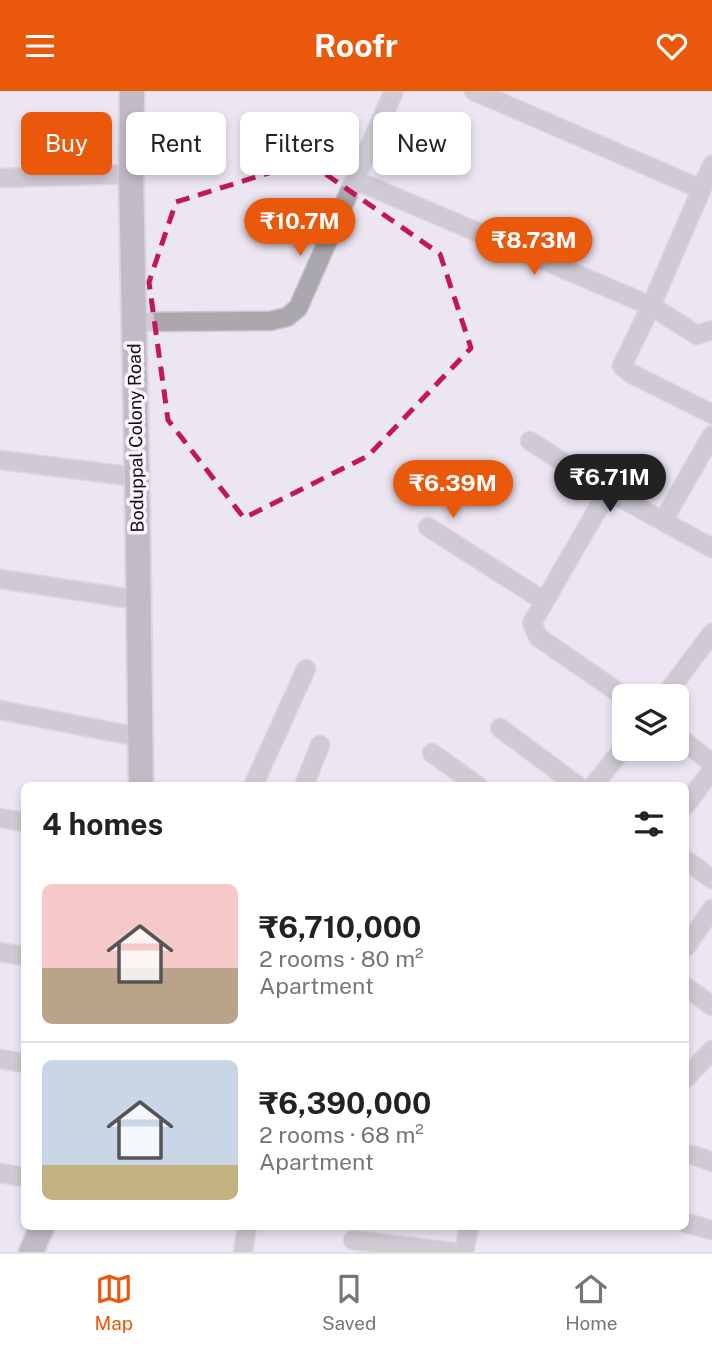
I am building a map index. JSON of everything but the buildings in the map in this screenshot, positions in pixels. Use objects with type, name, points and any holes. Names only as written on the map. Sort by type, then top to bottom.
[{"type":"street","name":"Boduppal Colony Road","points":[[132,91],[132,112]]},
{"type":"street","points":[[135,322],[270,321],[287,317],[298,308],[394,91]]},
{"type":"street","points":[[474,91],[701,189]]},
{"type":"street","points":[[712,165],[622,366],[632,374],[712,414]]},
{"type":"street","points":[[0,178],[126,174]]},
{"type":"street","name":"Boduppal Colony Road","points":[[131,175],[141,782]]},
{"type":"street","points":[[355,180],[651,306],[697,335],[712,330]]},
{"type":"street","points":[[663,521],[712,435]]},
{"type":"street","points":[[530,441],[608,491],[712,548]]},
{"type":"street","points":[[0,460],[137,477]]},
{"type":"street","points":[[608,491],[532,623],[538,637],[612,688]]},
{"type":"street","points":[[428,527],[544,601]]},
{"type":"street","points":[[0,579],[138,600]]},
{"type":"street","points":[[674,684],[712,633]]},
{"type":"street","points":[[255,782],[306,669]]},
{"type":"street","points":[[0,710],[139,737]]},
{"type":"street","points":[[500,728],[573,782]]},
{"type":"street","points":[[306,782],[320,745]]},
{"type":"street","points":[[689,745],[712,763]]},
{"type":"street","points":[[432,753],[468,782]]},
{"type":"street","points":[[596,782],[613,761]]},
{"type":"street","points":[[689,801],[712,770]]},
{"type":"street","points":[[0,818],[21,822]]},
{"type":"street","points":[[689,862],[712,879]]},
{"type":"street","points":[[689,943],[712,909]]},
{"type":"street","points":[[0,952],[21,955]]},
{"type":"street","points":[[689,989],[712,1006]]},
{"type":"street","points":[[689,1075],[712,1050]]},
{"type":"street","points":[[0,1059],[21,1062]]},
{"type":"street","points":[[693,1154],[712,1162]]},
{"type":"street","points":[[0,1173],[21,1176]]},
{"type":"street","points":[[689,1224],[712,1230]]},
{"type":"street","points":[[31,1252],[41,1230]]},
{"type":"street","points":[[243,1252],[247,1230]]},
{"type":"street","points":[[464,1252],[468,1230]]},
{"type":"street","points":[[353,1240],[452,1252]]},
{"type":"highlighted area","points":[[307,161],[440,254],[471,348],[368,456],[244,518],[168,420],[149,282],[176,202]]}]
